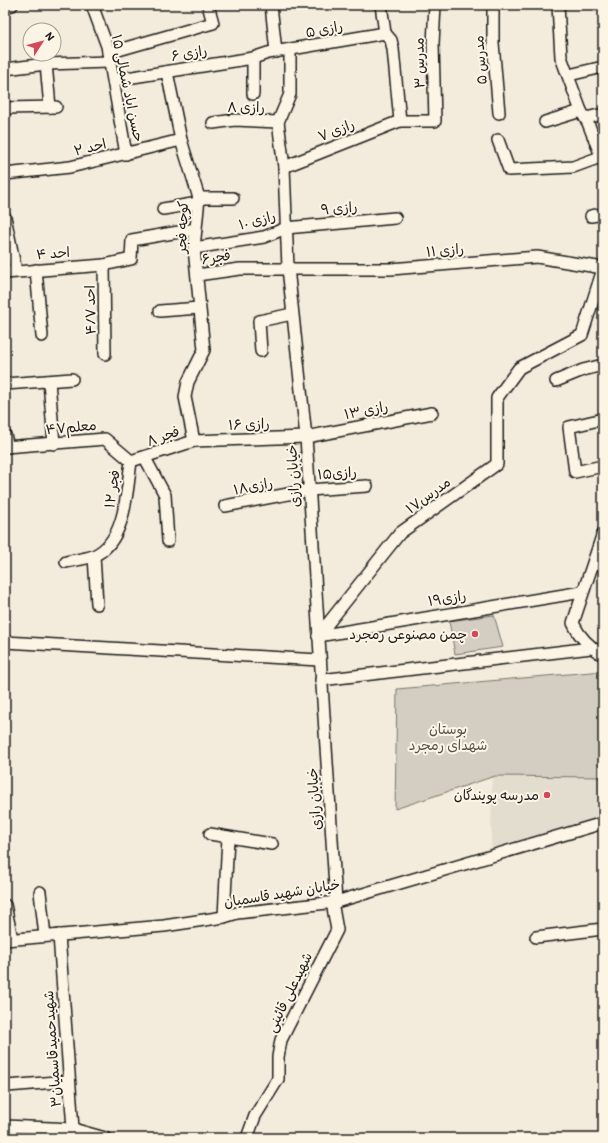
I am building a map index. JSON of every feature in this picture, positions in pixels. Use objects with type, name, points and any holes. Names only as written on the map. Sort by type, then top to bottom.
[{"type":"street","points":[[5,7],[12,5]]},
{"type":"street","name":"حسن اباد شمالی ۱۵","points":[[92,5],[114,80],[126,154]]},
{"type":"street","points":[[5,69],[108,58],[213,23],[208,5]]},
{"type":"street","points":[[271,5],[272,53]]},
{"type":"street","points":[[381,5],[384,33],[391,40],[393,49],[400,121]]},
{"type":"street","name":"مدرس ۳","points":[[400,121],[435,121],[433,44],[435,5]]},
{"type":"street","name":"مدرس ۵","points":[[493,5],[493,43],[499,112]]},
{"type":"street","points":[[498,140],[509,170],[573,167],[603,158],[561,57],[558,5]]},
{"type":"street","name":"رازی ۵","points":[[272,53],[384,33]]},
{"type":"street","points":[[278,122],[290,94],[290,51]]},
{"type":"street","name":"رازی ۶","points":[[114,80],[253,58],[272,53]]},
{"type":"street","points":[[253,58],[253,94]]},
{"type":"street","points":[[5,108],[53,107],[46,64]]},
{"type":"street","points":[[569,75],[603,67]]},
{"type":"street","name":"کوچه فجر","points":[[167,72],[181,140],[199,201],[194,248],[204,350],[188,382]]},
{"type":"street","points":[[545,122],[584,114],[603,114]]},
{"type":"street","name":"رازی ۸","points":[[213,123],[235,120],[278,122]]},
{"type":"street","name":"رازی ۷","points":[[284,167],[400,121]]},
{"type":"street","name":"خیابان رازی","points":[[278,122],[284,167],[288,268],[292,314],[306,437],[334,902]]},
{"type":"street","name":"احد ۲","points":[[5,174],[70,167],[181,140]]},
{"type":"street","points":[[163,209],[199,201],[232,198]]},
{"type":"street","points":[[591,216],[603,214]]},
{"type":"street","points":[[5,217],[10,272]]},
{"type":"street","name":"رازی ۹","points":[[286,228],[395,218]]},
{"type":"street","name":"رازی ۱۰","points":[[194,248],[264,237],[286,228]]},
{"type":"street","name":"احد ۴","points":[[10,272],[104,265],[131,259],[132,240],[196,229]]},
{"type":"street","name":"رازی ۱۱","points":[[240,269],[391,269],[537,257],[603,269]]},
{"type":"street","name":"احد ۴/۷","points":[[104,265],[105,354]]},
{"type":"street","name":"فجر۶","points":[[197,275],[240,269]]},
{"type":"street","name":"مدرس۱۷","points":[[318,636],[400,533],[497,464],[497,398],[519,368],[582,336],[603,269]]},
{"type":"street","points":[[36,270],[42,336]]},
{"type":"street","points":[[160,311],[199,308]]},
{"type":"street","points":[[261,351],[259,320],[292,314]]},
{"type":"street","points":[[556,380],[583,370],[603,366]]},
{"type":"street","points":[[5,384],[72,379]]},
{"type":"street","points":[[49,381],[54,444]]},
{"type":"street","name":"فجر ۸","points":[[131,461],[145,458],[194,441],[186,397],[188,382]]},
{"type":"street","name":"رازی ۱۳","points":[[306,437],[432,413]]},
{"type":"street","points":[[603,419],[569,427],[575,472],[603,466]]},
{"type":"street","points":[[5,435],[7,447]]},
{"type":"street","name":"رازی ۱۶","points":[[194,441],[306,437]]},
{"type":"street","name":"معلم۴۷","points":[[7,447],[105,439],[131,461]]},
{"type":"street","points":[[145,458],[165,495],[168,541]]},
{"type":"street","name":"فجر ۱۲","points":[[66,562],[94,556],[111,543],[124,513],[131,461]]},
{"type":"street","name":"رازی۱۵","points":[[309,490],[367,486]]},
{"type":"street","name":"رازی۱۸","points":[[225,506],[309,490]]},
{"type":"street","points":[[603,533],[582,592],[573,623],[580,636],[591,648],[603,656]]},
{"type":"street","points":[[94,556],[98,604]]},
{"type":"street","name":"رازی۱۹","points":[[318,636],[582,592]]},
{"type":"street","points":[[5,642],[319,660]]},
{"type":"street","points":[[321,680],[591,648]]},
{"type":"street","name":"خیابان شهید قاسمیان","points":[[8,939],[164,926],[224,917],[237,913],[334,902],[603,822]]},
{"type":"street","points":[[210,834],[272,844]]},
{"type":"street","points":[[224,917],[228,837]]},
{"type":"street","points":[[40,892],[45,936]]},
{"type":"street","name":"شهیدعلی قائینی","points":[[247,1138],[255,1116],[278,1079],[278,1057],[281,1040],[337,930],[334,902]]},
{"type":"street","points":[[5,905],[8,939]]},
{"type":"street","points":[[536,937],[603,929]]},
{"type":"street","name":"شهیدحمیدقاسمیان۳","points":[[59,935],[72,1129]]},
{"type":"street","points":[[7,1086],[69,1081]]},
{"type":"street","points":[[5,1126],[72,1129],[105,1138]]},
{"type":"shaded area","name":"مدرسه پویندگان","points":[[492,770],[603,773],[603,816],[491,853]]},
{"type":"green space","name":"چمن مصنوعی رمجرد","points":[[494,615],[503,647],[455,654],[449,621]]},
{"type":"green space","name":"بوستان شهدای رمجرد","points":[[603,671],[603,777],[495,776],[395,809],[397,689]]},
{"type":"place","name":"چمن مصنوعی رمجرد","points":[[475,634]]},
{"type":"place","name":"مدرسه پویندگان","points":[[547,795]]}]
